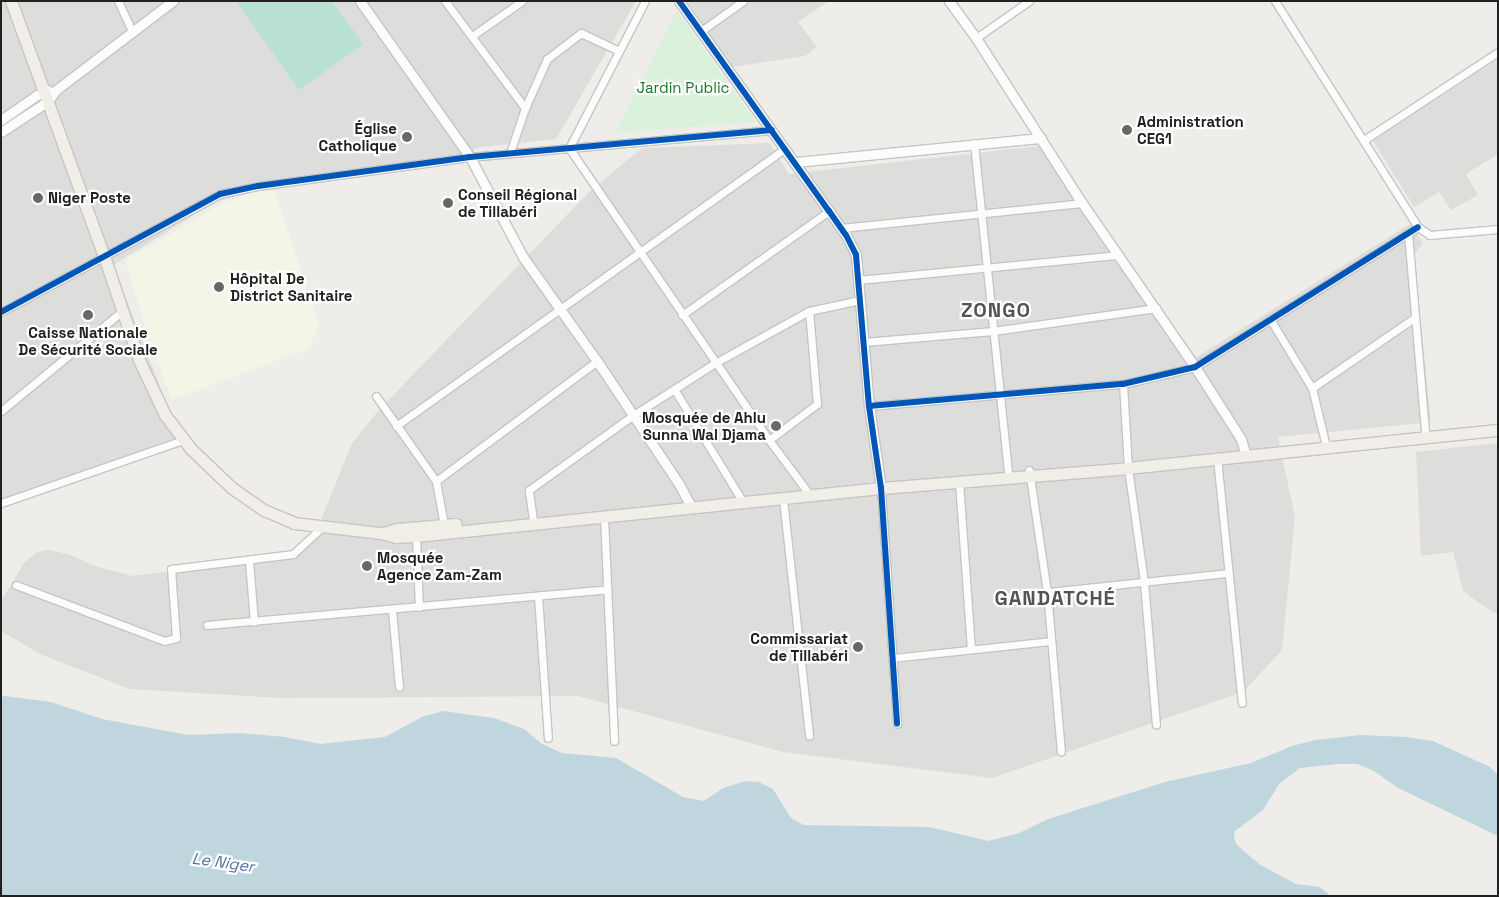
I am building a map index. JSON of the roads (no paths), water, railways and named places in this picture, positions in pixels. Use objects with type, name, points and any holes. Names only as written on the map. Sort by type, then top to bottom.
[{"type":"main road","points":[[11,1],[49,94],[138,360],[165,415],[183,440],[204,464],[232,488],[264,510],[294,523],[382,533],[396,537],[604,517],[690,504]]},
{"type":"main road","points":[[1128,465],[1498,424]]},
{"type":"main road","points":[[382,533],[397,529],[533,520],[690,504],[783,499],[1008,472],[1217,458],[1246,452],[1498,430]]},
{"type":"main road","points":[[742,500],[807,491],[959,482],[1029,472]]},
{"type":"street","points":[[118,1],[133,33]]},
{"type":"street","points":[[1,132],[173,1]]},
{"type":"street","points":[[360,1],[470,157],[523,257],[597,361],[679,484],[690,504]]},
{"type":"street","points":[[445,1],[525,108]]},
{"type":"street","points":[[472,36],[522,1]]},
{"type":"street","points":[[568,148],[645,1]]},
{"type":"street","points":[[679,1],[841,228],[856,256],[869,406],[880,486],[897,723]]},
{"type":"street","points":[[701,31],[743,1]]},
{"type":"street","points":[[949,1],[976,38],[1082,203],[1195,367],[1246,452]]},
{"type":"street","points":[[976,38],[1029,1]]},
{"type":"street","points":[[1275,1],[1418,227],[1430,235],[1498,229]]},
{"type":"street","points":[[510,154],[525,108],[547,59],[581,33],[619,51]]},
{"type":"street","points":[[1364,140],[1498,52]]},
{"type":"street","points":[[1,120],[49,94]]},
{"type":"street","points":[[1,312],[220,194],[258,186],[470,157],[772,130]]},
{"type":"street","points":[[795,162],[974,143],[1041,138]]},
{"type":"street","points":[[974,143],[1008,472]]},
{"type":"street","points":[[568,148],[715,363],[807,491]]},
{"type":"street","points":[[396,426],[785,149]]},
{"type":"street","points":[[841,228],[1082,203]]},
{"type":"street","points":[[682,315],[829,211]]},
{"type":"street","points":[[869,406],[1123,384],[1195,367],[1418,227]]},
{"type":"street","points":[[1408,233],[1425,431]]},
{"type":"street","points":[[858,280],[1119,255]]},
{"type":"street","points":[[533,520],[529,490],[632,416],[715,363],[809,311],[860,300]]},
{"type":"street","points":[[864,342],[993,332],[1156,308]]},
{"type":"street","points":[[769,440],[817,404],[809,311]]},
{"type":"street","points":[[1,411],[121,312]]},
{"type":"street","points":[[1312,388],[1414,318]]},
{"type":"street","points":[[1270,320],[1312,388],[1325,442]]},
{"type":"street","points":[[436,481],[597,361]]},
{"type":"street","points":[[1123,384],[1128,465],[1144,582],[1156,724]]},
{"type":"street","points":[[674,389],[742,500]]},
{"type":"street","points":[[376,396],[436,481],[444,525]]},
{"type":"street","points":[[1,503],[183,440]]},
{"type":"street","points":[[1217,458],[1242,703]]},
{"type":"street","points":[[1029,472],[1047,592],[1060,751]]},
{"type":"street","points":[[959,482],[971,649]]},
{"type":"street","points":[[783,499],[809,736]]},
{"type":"street","points":[[604,517],[614,741]]},
{"type":"street","points":[[16,585],[164,641],[176,638],[171,570],[293,554],[322,527]]},
{"type":"street","points":[[416,536],[419,607]]},
{"type":"street","points":[[249,561],[254,622]]},
{"type":"street","points":[[1047,592],[1228,573]]},
{"type":"street","points":[[207,625],[392,610],[607,589]]},
{"type":"street","points":[[538,596],[548,738]]},
{"type":"street","points":[[392,610],[399,687]]},
{"type":"street","points":[[892,658],[1051,640]]},
{"type":"water","name":"Le Niger","points":[[1,697],[51,702],[102,719],[188,735],[240,733],[285,737],[320,744],[385,737],[422,717],[443,711],[494,718],[524,729],[542,744],[562,753],[616,758],[683,797],[704,801],[723,788],[745,781],[759,782],[773,789],[791,818],[804,825],[929,827],[989,841],[1019,833],[1048,819],[1165,782],[1251,763],[1292,746],[1315,740],[1361,735],[1406,737],[1433,741],[1490,767],[1498,775],[1498,836],[1398,788],[1374,771],[1357,764],[1338,764],[1300,768],[1279,784],[1263,810],[1235,831],[1234,838],[1237,845],[1259,864],[1296,884],[1320,887],[1331,896],[1,896]]},
{"type":"place","name":"Administration CEG1","points":[[1127,130]]},
{"type":"place","name":"Église Catholique","points":[[407,137]]},
{"type":"place","name":"Niger Poste","points":[[38,198]]},
{"type":"place","name":"Conseil Régional de Tillabéri","points":[[448,203]]},
{"type":"place","name":"Hôpital De District Sanitaire","points":[[219,287]]},
{"type":"place","name":"Caisse Nationale De Sécurité Sociale","points":[[88,315]]},
{"type":"place","name":"Mosquée de Ahlu Sunna Wal Djama","points":[[776,426]]},
{"type":"place","name":"Mosquée Agence Zam-Zam","points":[[367,566]]},
{"type":"place","name":"Commissariat de Tillabéri","points":[[858,647]]},
{"type":"district","name":"ZONGO","points":[[996,310]]},
{"type":"district","name":"GANDATCHÉ","points":[[1055,598]]},
{"type":"park label","name":"Jardin Public","points":[[683,88]]}]
